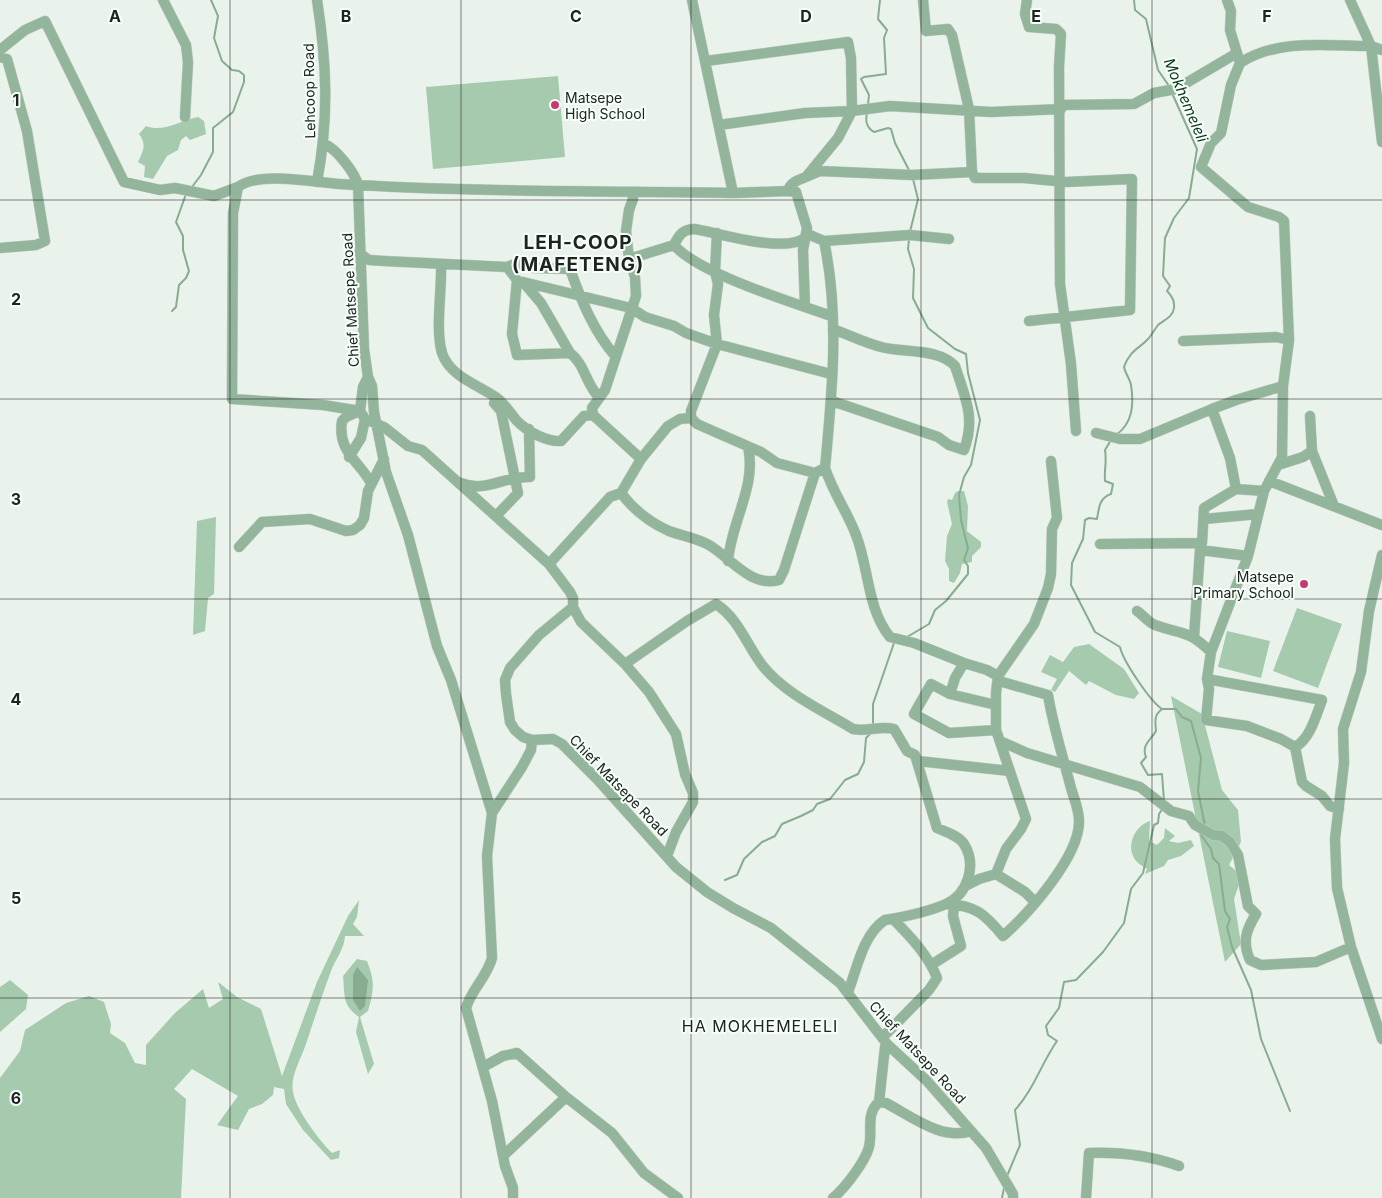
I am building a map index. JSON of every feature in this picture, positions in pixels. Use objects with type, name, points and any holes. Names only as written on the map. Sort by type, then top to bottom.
[{"type":"street","points":[[163,0],[186,45],[188,62],[185,117]]},
{"type":"street","name":"Lehcoop Road","points":[[317,0],[325,62],[324,144],[317,182]]},
{"type":"street","points":[[692,0],[733,193]]},
{"type":"street","points":[[923,0],[926,30],[948,29],[951,31],[969,109],[972,172],[975,178],[1024,178],[1059,181],[1132,180],[1130,310],[1101,315],[1029,321]]},
{"type":"street","points":[[1027,0],[1025,14],[1029,27],[1056,29],[1061,34],[1059,67],[1061,107],[1059,181],[1060,284],[1063,317],[1071,364],[1076,431]]},
{"type":"street","points":[[1226,0],[1231,11],[1230,30],[1238,58],[1220,133],[1211,143],[1201,166],[1248,207],[1279,217],[1284,222],[1289,340],[1283,386],[1282,457],[1264,491],[1248,556],[1211,652],[1207,679],[1209,689],[1206,720],[1247,726],[1281,738],[1295,747],[1302,782],[1322,796],[1330,806],[1339,809]]},
{"type":"street","points":[[1350,0],[1371,46],[1382,142]]},
{"type":"street","points":[[0,50],[25,30],[45,21],[124,182],[160,190],[175,188],[214,196],[238,187],[245,182],[271,179],[358,185],[632,192],[796,192],[807,228],[803,250],[805,307]]},
{"type":"street","points":[[706,61],[848,42],[851,58],[852,111],[838,138],[806,176]]},
{"type":"street","points":[[719,124],[805,113],[852,111],[890,106],[969,109],[991,112],[1134,104],[1154,93],[1176,89],[1238,58],[1273,48],[1371,46],[1382,50]]},
{"type":"street","points":[[0,57],[7,59],[26,131],[45,241],[36,245],[0,248]]},
{"type":"street","points":[[324,144],[333,149],[352,172],[358,185]]},
{"type":"street","points":[[788,191],[789,187],[796,181],[820,171],[912,175],[972,172]]},
{"type":"street","name":"Chief Matsepe Road","points":[[358,185],[359,253],[368,377],[372,386],[386,472],[408,535],[437,646],[451,680],[492,813]]},
{"type":"street","points":[[238,187],[233,213],[232,399],[322,405],[363,415],[377,426],[384,428],[401,442],[422,450],[549,564],[570,592],[573,598],[573,607],[581,622],[625,664],[649,692],[676,734],[685,774],[693,793],[693,802],[676,832],[667,856]]},
{"type":"street","points":[[632,192],[633,199],[629,210],[626,231],[629,259],[635,277],[636,296],[605,390],[592,408],[593,415],[641,459]]},
{"type":"street","points":[[629,259],[674,245],[678,236],[686,229],[758,242],[784,243],[796,242],[810,236],[824,242],[910,236],[949,239]]},
{"type":"street","points":[[716,233],[715,272],[718,284],[714,315],[717,344],[691,411],[691,418],[697,424],[761,452],[777,463],[815,473],[825,468]]},
{"type":"street","points":[[824,242],[832,289],[831,316],[834,329],[831,374],[832,401],[825,468],[831,488],[857,536],[878,620],[890,638],[914,642],[964,663],[987,670],[998,679],[1048,695],[1053,724],[1079,812],[1079,830],[1074,845],[1051,885],[1021,920],[1003,936],[983,914],[975,909],[950,904],[878,924],[864,948],[848,992]]},
{"type":"street","points":[[674,245],[683,255],[715,272],[831,316]]},
{"type":"street","points":[[359,253],[369,260],[377,261],[507,267],[515,264],[535,268],[570,269],[580,296],[601,339],[616,357]]},
{"type":"street","points":[[441,265],[440,330],[442,352],[454,370],[498,399],[519,423],[551,442],[561,441],[584,416],[593,415]]},
{"type":"street","points":[[507,267],[541,303],[570,353],[577,357],[590,384],[599,397]]},
{"type":"street","points":[[520,281],[631,308],[646,317],[674,326],[686,333],[717,344],[831,374]]},
{"type":"street","points":[[520,281],[512,334],[517,355],[570,353]]},
{"type":"street","points":[[832,401],[938,437],[949,445],[964,450],[968,438],[970,414],[955,366],[951,362],[928,354],[881,347],[834,329]]},
{"type":"street","points":[[1183,341],[1276,337],[1289,340]]},
{"type":"street","points":[[349,457],[361,438],[363,387],[368,377]]},
{"type":"street","points":[[1096,433],[1120,439],[1140,439],[1236,400],[1283,386]]},
{"type":"street","points":[[487,393],[501,411],[518,493],[496,516]]},
{"type":"street","points":[[1212,409],[1230,458],[1236,490]]},
{"type":"street","points":[[363,415],[346,417],[342,421],[342,438],[349,457],[364,469],[372,483]]},
{"type":"street","points":[[1310,416],[1312,451],[1334,506]]},
{"type":"street","points":[[549,564],[610,497],[620,493],[641,459],[668,426],[680,419],[691,418]]},
{"type":"street","points":[[457,482],[469,486],[489,487],[514,477],[530,477],[529,429]]},
{"type":"street","points":[[382,444],[401,442]]},
{"type":"street","points":[[728,561],[732,532],[744,500],[751,463],[748,447]]},
{"type":"street","points":[[1278,465],[1312,451]]},
{"type":"street","points":[[239,546],[262,522],[310,519],[346,531],[353,530],[360,525],[364,518],[365,506],[372,483],[384,458]]},
{"type":"street","points":[[966,886],[996,874],[1006,849],[1021,829],[1026,818],[996,730],[996,705],[998,679],[1034,624],[1048,588],[1051,574],[1052,528],[1057,518],[1051,461]]},
{"type":"street","points":[[620,493],[628,503],[648,519],[670,531],[685,534],[710,545],[728,561],[753,577],[768,583],[779,580],[786,565],[815,473]]},
{"type":"street","points":[[1269,481],[1382,525]]},
{"type":"street","points":[[1198,640],[1204,508],[1236,490],[1264,491]]},
{"type":"street","points":[[1204,519],[1258,514]]},
{"type":"street","points":[[1100,544],[1201,546],[1248,556]]},
{"type":"street","points":[[1382,555],[1369,611],[1360,672],[1343,729],[1344,763],[1336,839],[1337,888],[1351,947],[1382,1039]]},
{"type":"street","points":[[625,664],[687,621],[716,604],[731,617],[762,665],[791,692],[853,729],[863,731],[888,727],[894,729],[907,751],[915,755],[918,761],[938,828],[952,834],[964,843],[969,860],[969,875],[966,886],[950,904]]},
{"type":"street","points":[[513,1198],[513,1188],[507,1176],[483,1067],[466,1008],[468,1001],[490,966],[492,958],[487,856],[492,813],[531,750],[532,740],[523,737],[510,722],[505,680],[510,668],[539,635],[573,607]]},
{"type":"street","points":[[1137,611],[1152,625],[1182,631],[1198,640],[1211,652]]},
{"type":"street","points":[[1198,640],[1217,640]]},
{"type":"street","points":[[950,694],[955,678],[964,663]]},
{"type":"street","points":[[1207,679],[1322,700],[1313,724],[1301,744],[1295,747]]},
{"type":"street","points":[[996,705],[950,694],[931,684],[914,714],[949,733],[996,730]]},
{"type":"street","name":"Chief Matsepe Road","points":[[532,740],[553,740],[562,744],[676,867],[707,892],[772,928],[840,983],[885,1041],[927,1080],[986,1148],[1016,1196]]},
{"type":"street","points":[[1000,741],[1027,753],[1140,787],[1171,811],[1189,816],[1195,825],[1213,835],[1222,836],[1230,842],[1238,855],[1248,906],[1256,914],[1245,933],[1247,953],[1250,960],[1261,965],[1316,962],[1351,947]]},
{"type":"street","points":[[918,761],[1010,771]]},
{"type":"street","points":[[996,874],[1025,892],[1036,902]]},
{"type":"street","points":[[931,965],[961,946],[950,904]]},
{"type":"street","points":[[834,1198],[866,1156],[873,1107],[879,1102],[885,1041],[937,978],[931,965],[907,933],[892,919]]},
{"type":"street","points":[[483,1067],[503,1056],[517,1053],[566,1097],[612,1133],[644,1173],[678,1198]]},
{"type":"street","points":[[503,1156],[566,1097]]},
{"type":"street","points":[[879,1102],[886,1103],[948,1134],[961,1135],[971,1132]]},
{"type":"street","points":[[1086,1198],[1089,1153],[1106,1152],[1158,1159],[1179,1166]]},
{"type":"shaded area","points":[[558,76],[565,157],[433,169],[426,87]]},
{"type":"shaded area","points":[[198,117],[204,121],[206,134],[190,140],[186,136],[181,140],[178,150],[167,156],[153,179],[144,177],[145,166],[138,162],[144,145],[139,134],[146,126],[152,128],[165,127]]},
{"type":"shaded area","points":[[958,491],[964,491],[968,506],[967,531],[981,542],[981,547],[972,556],[972,562],[962,564],[960,573],[954,583],[949,581],[949,569],[945,561],[947,536],[952,524],[947,502],[948,499],[952,500]]},
{"type":"shaded area","points":[[216,517],[214,594],[208,598],[205,631],[193,635],[197,521]]},
{"type":"shaded area","points":[[1297,608],[1342,624],[1318,688],[1273,671]]},
{"type":"shaded area","points":[[1227,631],[1270,641],[1261,678],[1218,667]]},
{"type":"shaded area","points":[[1089,644],[1124,669],[1139,693],[1134,699],[1116,695],[1089,681],[1086,685],[1069,671],[1055,692],[1051,690],[1057,679],[1041,672],[1050,655],[1063,662],[1074,647]]},
{"type":"shaded area","points":[[1171,696],[1202,714],[1222,790],[1238,810],[1241,842],[1229,865],[1242,876],[1234,899],[1241,944],[1225,962]]},
{"type":"shaded area","points":[[1150,821],[1149,841],[1157,845],[1164,838],[1165,828],[1175,836],[1169,841],[1178,843],[1191,840],[1194,846],[1181,856],[1168,860],[1164,866],[1145,874],[1147,869],[1135,859],[1131,847],[1134,836],[1140,826]]},
{"type":"shaded area","points":[[359,900],[357,917],[353,924],[364,936],[345,936],[343,946],[331,971],[296,1068],[292,1086],[295,1099],[309,1124],[332,1153],[340,1150],[339,1158],[331,1160],[303,1130],[286,1104],[284,1089],[274,1087],[273,1095],[262,1104],[249,1109],[238,1130],[217,1125],[238,1096],[192,1069],[174,1089],[186,1099],[181,1198],[0,1198],[0,1078],[20,1051],[25,1030],[66,1003],[89,996],[104,1002],[111,1024],[110,1033],[125,1043],[135,1063],[146,1065],[146,1045],[175,1013],[203,989],[209,1008],[223,999],[218,982],[237,997],[261,1009],[282,1076],[317,982],[348,916]]},
{"type":"shaded area","points":[[357,959],[367,961],[372,980],[372,997],[368,1011],[360,1017],[374,1064],[368,1074],[356,1032],[359,1017],[347,1004],[344,995],[343,976]]},
{"type":"shaded area","points":[[357,967],[368,980],[365,1006],[360,1011],[353,1000],[353,975]]},
{"type":"shaded area","points":[[10,980],[28,995],[26,1009],[0,1032],[0,987]]},
{"type":"waterway","points":[[192,187],[201,175],[213,152],[213,128],[233,112],[244,82],[244,75],[239,71],[232,70],[222,61],[214,38],[218,16],[211,0]]},
{"type":"waterway","points":[[868,104],[869,95],[861,79],[886,74],[884,38],[887,30],[878,19],[880,0]]},
{"type":"waterway","name":"Mokhemeleli","points":[[1134,0],[1135,10],[1146,19],[1158,70],[1169,86]]},
{"type":"waterway","name":"Mokhemeleli","points":[[1116,435],[1126,425],[1132,406],[1131,385],[1124,367],[1126,361],[1149,338],[1158,325],[1170,316],[1174,308],[1173,299],[1167,291],[1170,286],[1163,276],[1165,238],[1174,218],[1189,198],[1197,149],[1172,93]]},
{"type":"waterway","points":[[867,114],[867,124],[874,132],[888,128],[891,129],[895,143],[910,172]]},
{"type":"waterway","points":[[910,232],[918,199],[913,179]]},
{"type":"waterway","points":[[172,311],[176,307],[179,285],[186,278],[189,271],[183,250],[183,236],[176,222],[186,194]]},
{"type":"waterway","points":[[907,637],[929,624],[935,610],[946,601],[968,574],[968,566],[964,560],[968,548],[961,520],[959,495],[964,477],[971,465],[980,420],[968,373],[966,354],[955,349],[928,328],[913,298],[914,269],[908,249],[909,239]]},
{"type":"waterway","name":"Mokhemeleli","points":[[1111,440],[1105,450],[1105,481],[1113,484],[1111,494],[1102,501],[1097,519],[1089,518],[1085,520],[1083,539],[1072,563],[1071,585],[1095,632],[1120,647],[1138,680],[1162,709],[1156,716],[1156,731],[1147,743],[1145,749],[1146,757],[1141,763],[1148,775],[1162,774],[1164,801]]},
{"type":"waterway","points":[[873,724],[873,704],[894,643]]},
{"type":"waterway","points":[[1162,709],[1176,709],[1182,717],[1191,721],[1201,758],[1198,791],[1205,826]]},
{"type":"waterway","points":[[725,880],[737,875],[744,859],[762,842],[775,836],[782,824],[813,810],[817,804],[830,799],[845,780],[858,774],[864,762],[866,738],[871,733]]},
{"type":"waterway","name":"Mokhemeleli","points":[[1007,1176],[1020,1145],[1015,1110],[1027,1094],[1057,1041],[1048,1035],[1046,1026],[1059,1008],[1064,982],[1076,980],[1103,952],[1124,923],[1131,889],[1143,873],[1154,825],[1158,823],[1159,814],[1163,808]]},
{"type":"waterway","points":[[1203,833],[1201,835],[1211,849],[1213,858],[1219,864],[1225,911],[1230,919],[1227,927],[1232,947],[1251,990],[1261,1039],[1290,1111]]},
{"type":"waterway","name":"Mokhemeleli","points":[[1002,1198],[1004,1188]]},
{"type":"place","name":"Matsepe High School","points":[[555,105]]},
{"type":"place","name":"Matsepe Primary School","points":[[1304,584]]},
{"type":"district","name":"LEH-COOP (MAFETENG)","points":[[578,253]]},
{"type":"district","name":"HA MOKHEMELELI","points":[[760,1026]]}]
